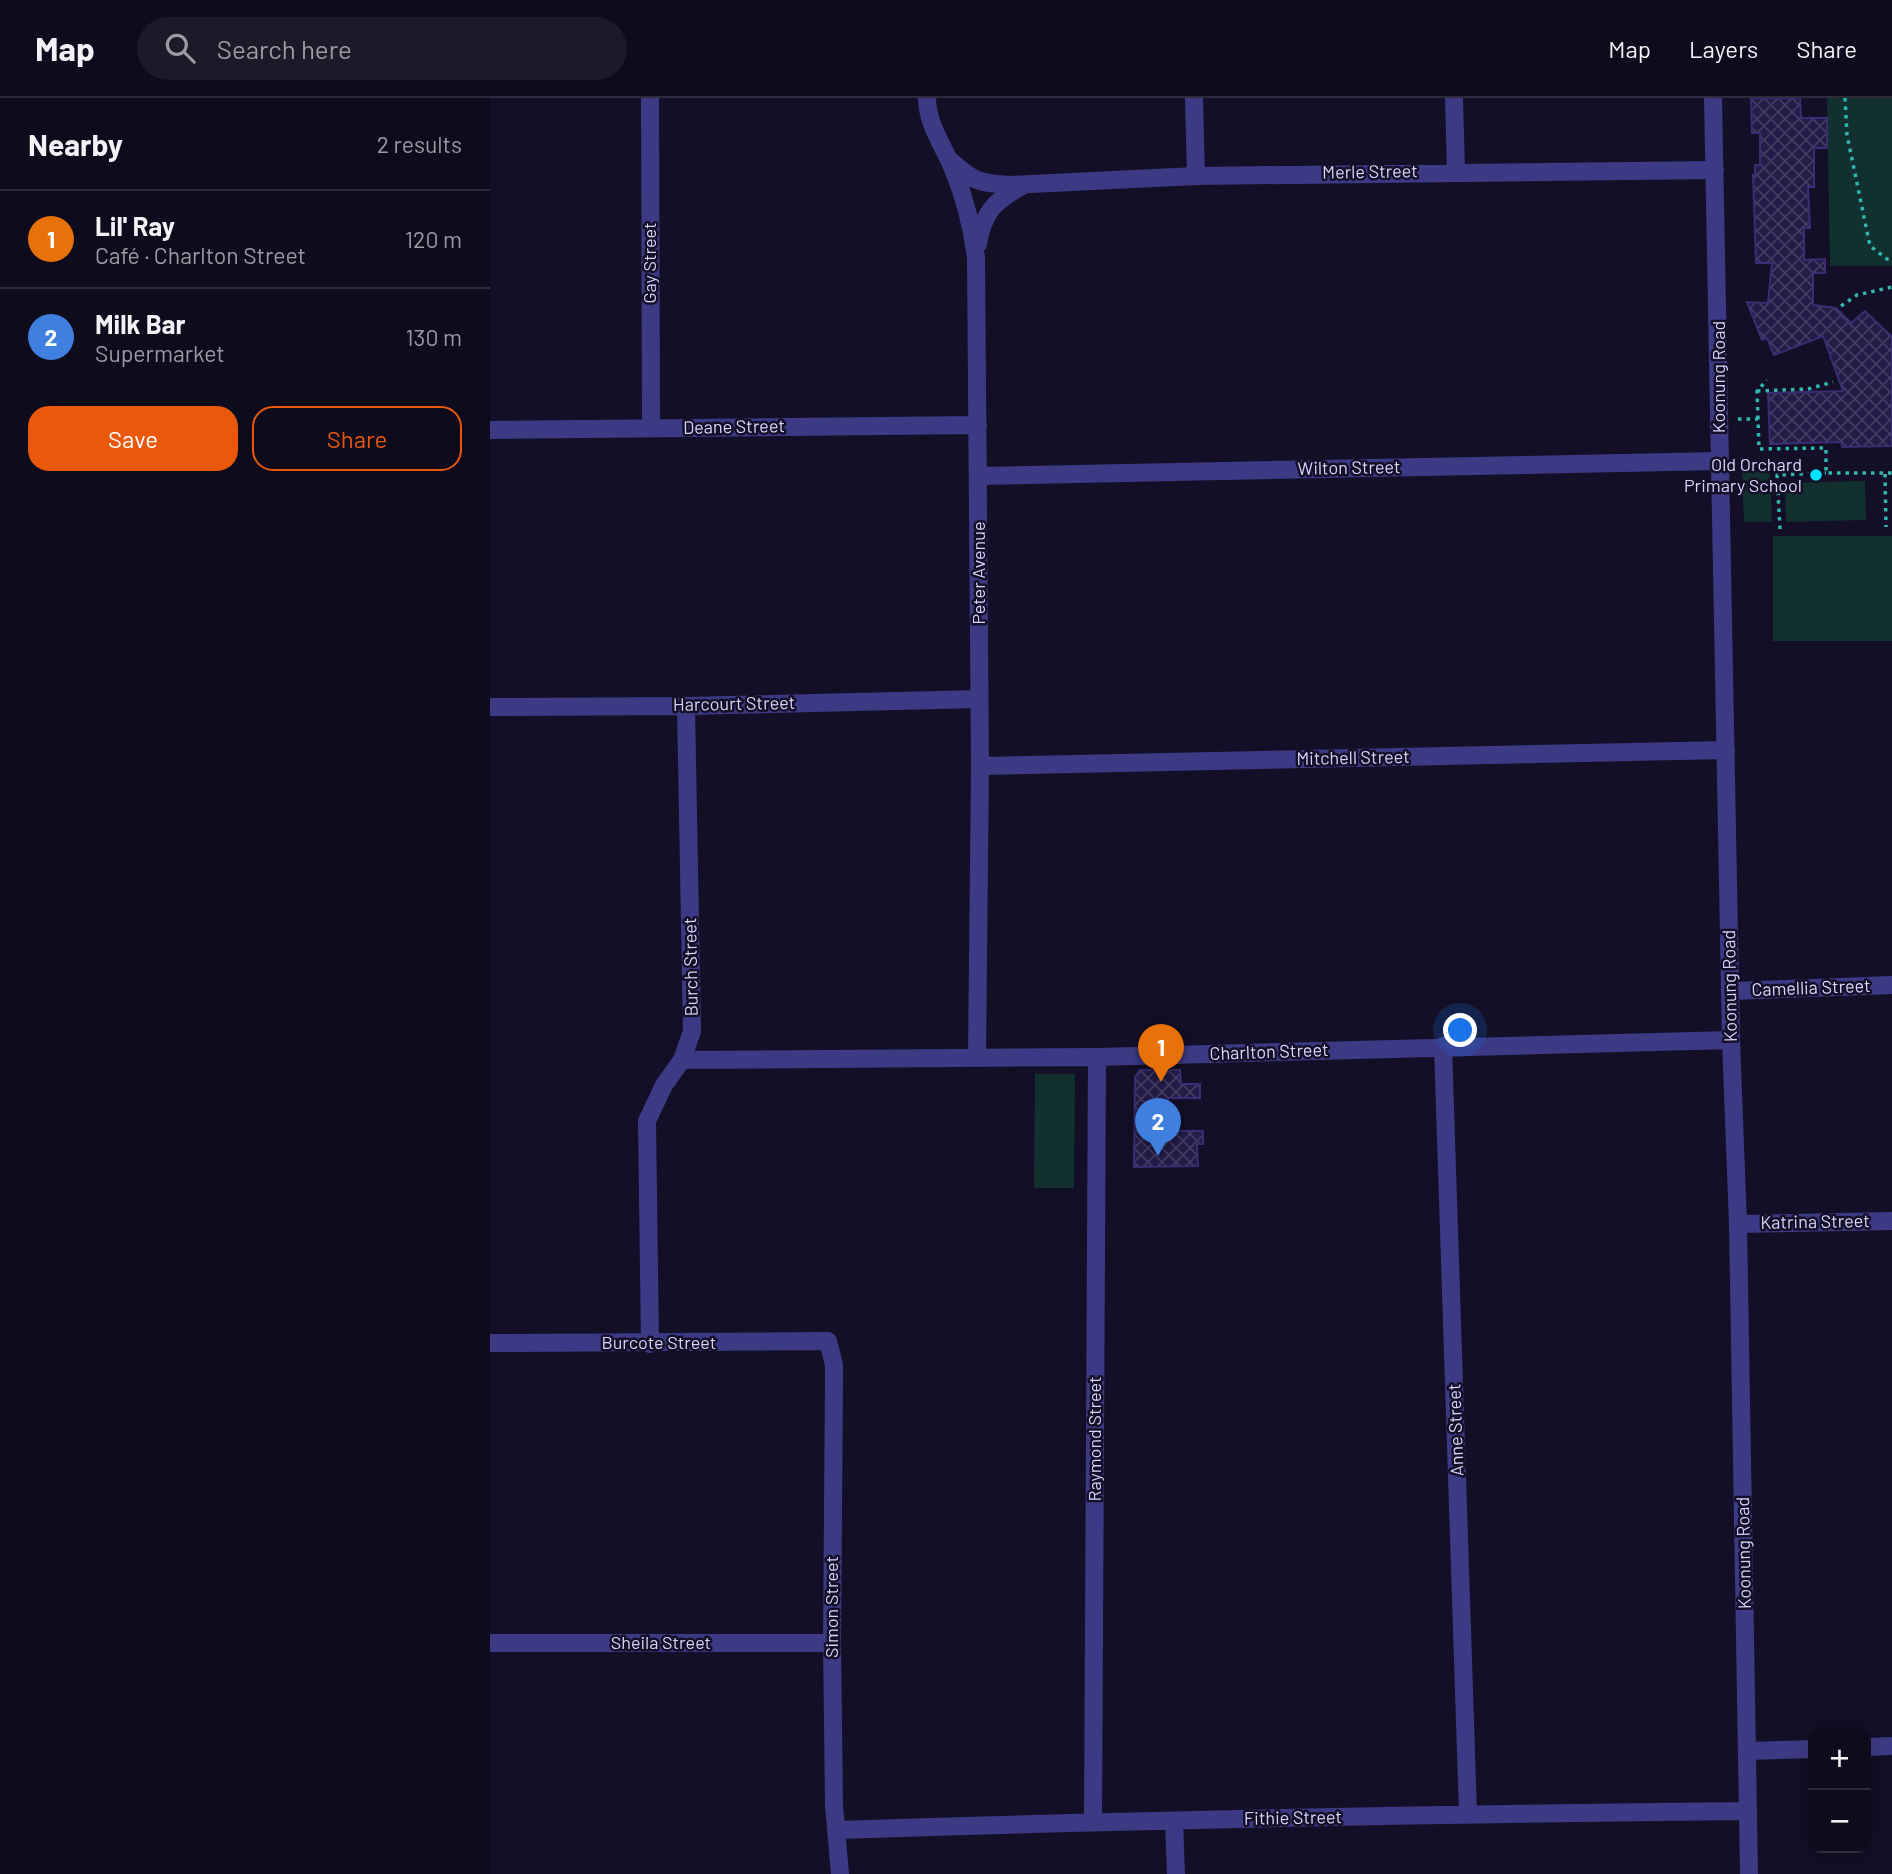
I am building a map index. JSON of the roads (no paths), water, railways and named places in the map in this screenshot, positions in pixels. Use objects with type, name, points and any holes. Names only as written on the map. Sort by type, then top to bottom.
[{"type":"street","name":"Gay Street","points":[[650,98],[651,428]]},
{"type":"street","name":"Peter Avenue","points":[[927,98],[927,111],[970,216],[976,258],[980,766],[977,1056]]},
{"type":"street","points":[[1194,98],[1196,176]]},
{"type":"street","points":[[1454,98],[1456,171]]},
{"type":"street","name":"Koonung Road","points":[[1713,98],[1731,1041],[1738,1224],[1749,1874]]},
{"type":"street","name":"Merle Street","points":[[948,158],[971,179],[988,184],[1196,176],[1715,170]]},
{"type":"street","points":[[976,258],[986,216],[1001,197],[1025,184]]},
{"type":"street","name":"Deane Street","points":[[490,430],[978,425]]},
{"type":"street","name":"Wilton Street","points":[[979,476],[1720,461]]},
{"type":"street","name":"Harcourt Street","points":[[490,707],[686,706],[979,699]]},
{"type":"street","name":"Burch Street","points":[[650,1343],[647,1121],[664,1085],[682,1060],[692,1031],[686,706]]},
{"type":"street","name":"Mitchell Street","points":[[980,766],[1726,750]]},
{"type":"street","name":"Camellia Street","points":[[1730,990],[1892,985]]},
{"type":"street","name":"Charlton Street","points":[[682,1060],[1097,1057],[1443,1046],[1731,1041]]},
{"type":"street","name":"Anne Street","points":[[1443,1046],[1468,1814]]},
{"type":"street","name":"Raymond Street","points":[[1093,1821],[1097,1057]]},
{"type":"street","name":"Katrina Street","points":[[1738,1224],[1892,1221]]},
{"type":"street","name":"Burcote Street","points":[[490,1343],[828,1341]]},
{"type":"street","name":"Simon Street","points":[[828,1341],[834,1365],[832,1643],[834,1805],[840,1874]]},
{"type":"street","name":"Sheila Street","points":[[490,1643],[832,1643]]},
{"type":"street","points":[[1871,1747],[1892,1746]]},
{"type":"street","points":[[1747,1751],[1808,1749]]},
{"type":"street","name":"Fithie Street","points":[[838,1830],[1093,1821],[1748,1811]]},
{"type":"street","points":[[1174,1821],[1175,1874]]},
{"type":"place","name":"Old Orchard Primary School","points":[[1816,475]]},
{"type":"place","name":"Lil' Ray","points":[[1161,1082]]},
{"type":"place","name":"Milk Bar","points":[[1158,1156]]}]
